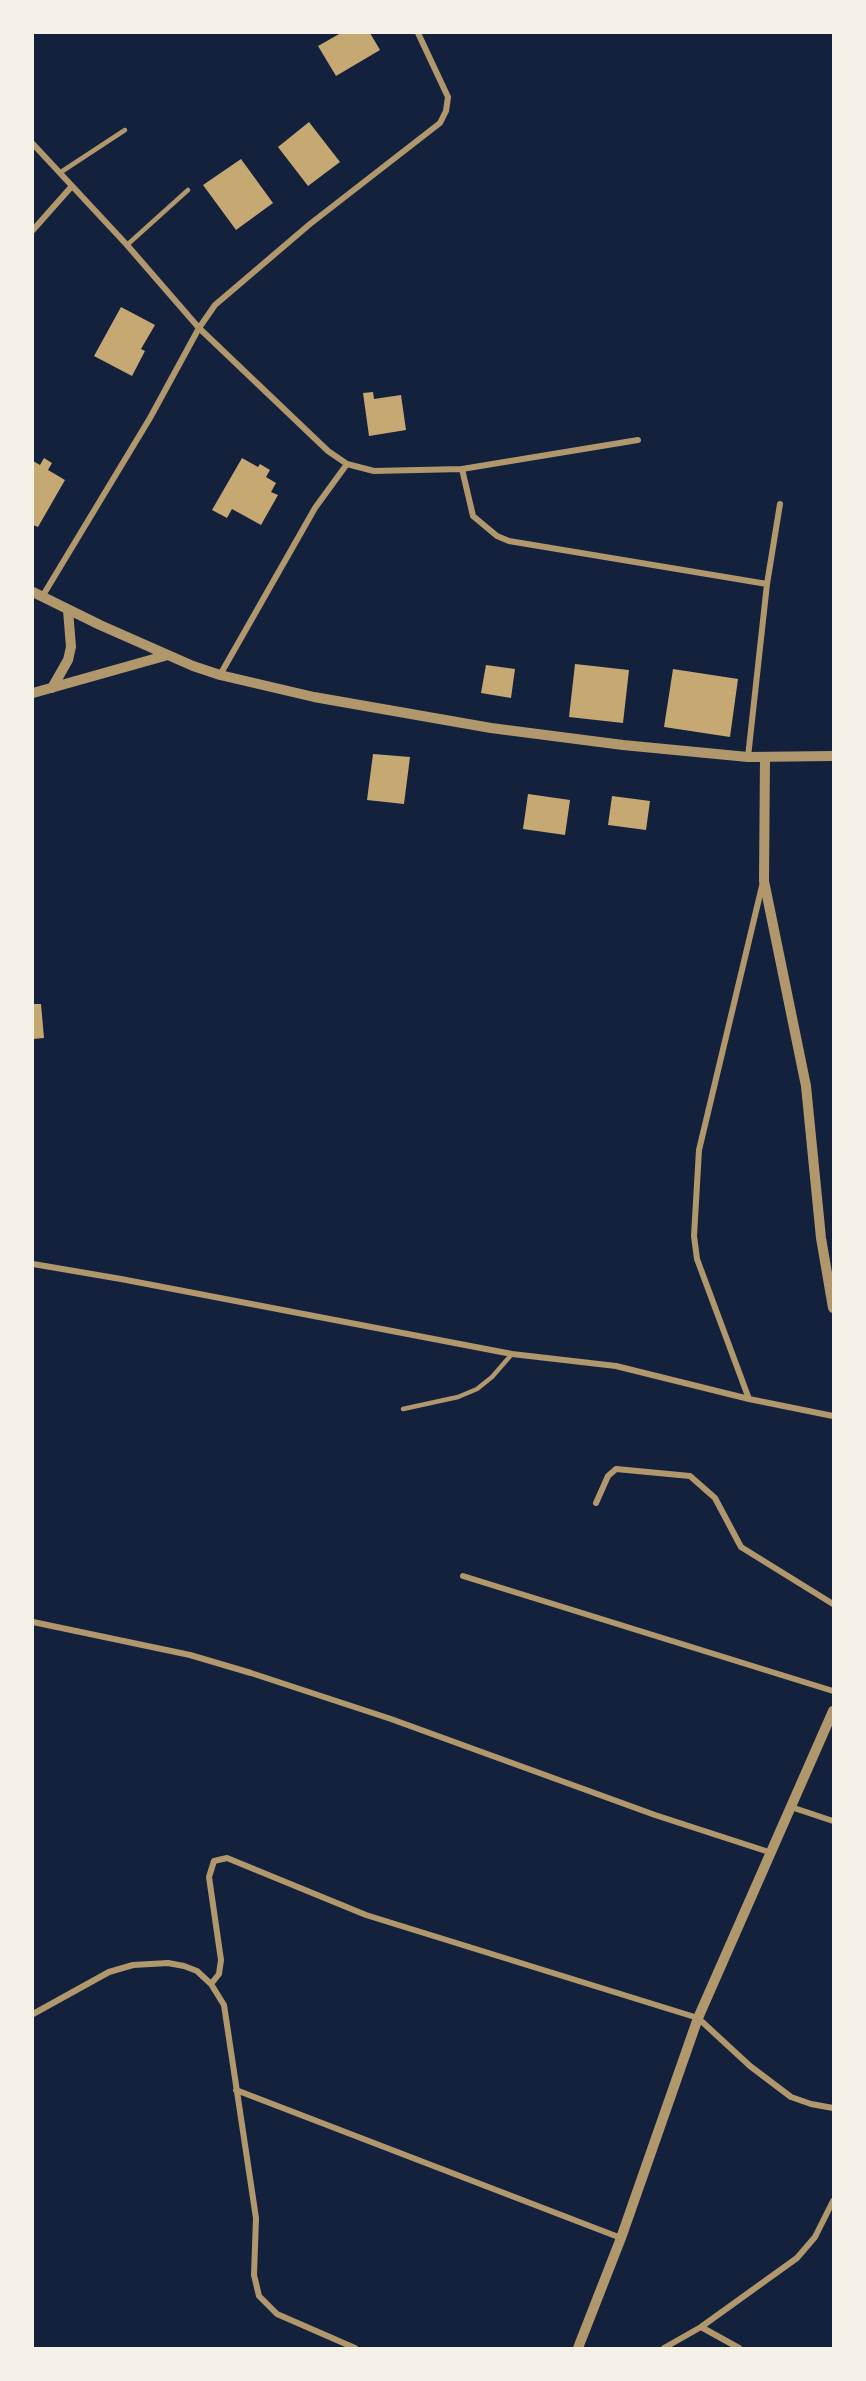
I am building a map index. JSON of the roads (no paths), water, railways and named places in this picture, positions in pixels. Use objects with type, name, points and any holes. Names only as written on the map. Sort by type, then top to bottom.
[{"type":"street","points":[[418,33],[448,97],[446,111],[440,123],[310,224],[228,292],[199,328],[150,418],[37,595],[168,655],[220,675],[336,701],[491,728],[623,745],[748,757],[833,756]]},
{"type":"street","points":[[33,144],[127,245],[199,328],[328,451],[347,464],[374,471],[462,469],[638,440]]},
{"type":"street","points":[[33,230],[72,186]]},
{"type":"street","points":[[220,675],[315,508],[347,464]]},
{"type":"street","points":[[462,469],[473,516],[497,536],[509,541],[767,584]]},
{"type":"street","points":[[748,757],[767,584],[780,504]]},
{"type":"street","points":[[52,688],[70,654],[72,632],[68,610]]},
{"type":"street","points":[[33,693],[168,655]]},
{"type":"street","points":[[765,757],[764,881],[806,1086],[821,1238],[833,1308]]},
{"type":"street","points":[[748,1399],[697,1259],[694,1236],[699,1150],[718,1060],[764,881]]},
{"type":"street","points":[[33,1264],[226,1298],[512,1354],[616,1366],[748,1399],[833,1416]]},
{"type":"street","points":[[596,1503],[608,1476],[616,1469],[690,1476],[715,1498],[741,1547],[833,1604]]},
{"type":"street","points":[[463,1576],[833,1691]]},
{"type":"street","points":[[33,1622],[190,1655],[251,1673],[391,1719],[655,1815],[772,1853]]},
{"type":"street","points":[[578,2348],[621,2238],[698,2018],[833,1711]]},
{"type":"street","points":[[791,1807],[833,1821]]},
{"type":"street","points":[[211,1984],[219,1974],[221,1960],[209,1877],[214,1861],[227,1858],[366,1915],[698,2018],[750,2067],[791,2097],[810,2104],[833,2108]]},
{"type":"street","points":[[33,2014],[109,1972],[141,1964],[168,1963],[184,1966],[197,1971],[211,1984],[224,2005],[256,2218],[254,2275],[259,2296],[277,2314],[356,2348]]},
{"type":"street","points":[[236,2090],[621,2238]]},
{"type":"street","points":[[664,2348],[701,2327],[797,2258],[815,2237],[833,2201]]},
{"type":"street","points":[[701,2327],[739,2348]]},
{"type":"lane","points":[[61,172],[124,130]]},
{"type":"lane","points":[[127,245],[188,190]]},
{"type":"lane","points":[[404,1409],[458,1397],[477,1389],[492,1377],[512,1354]]}]
